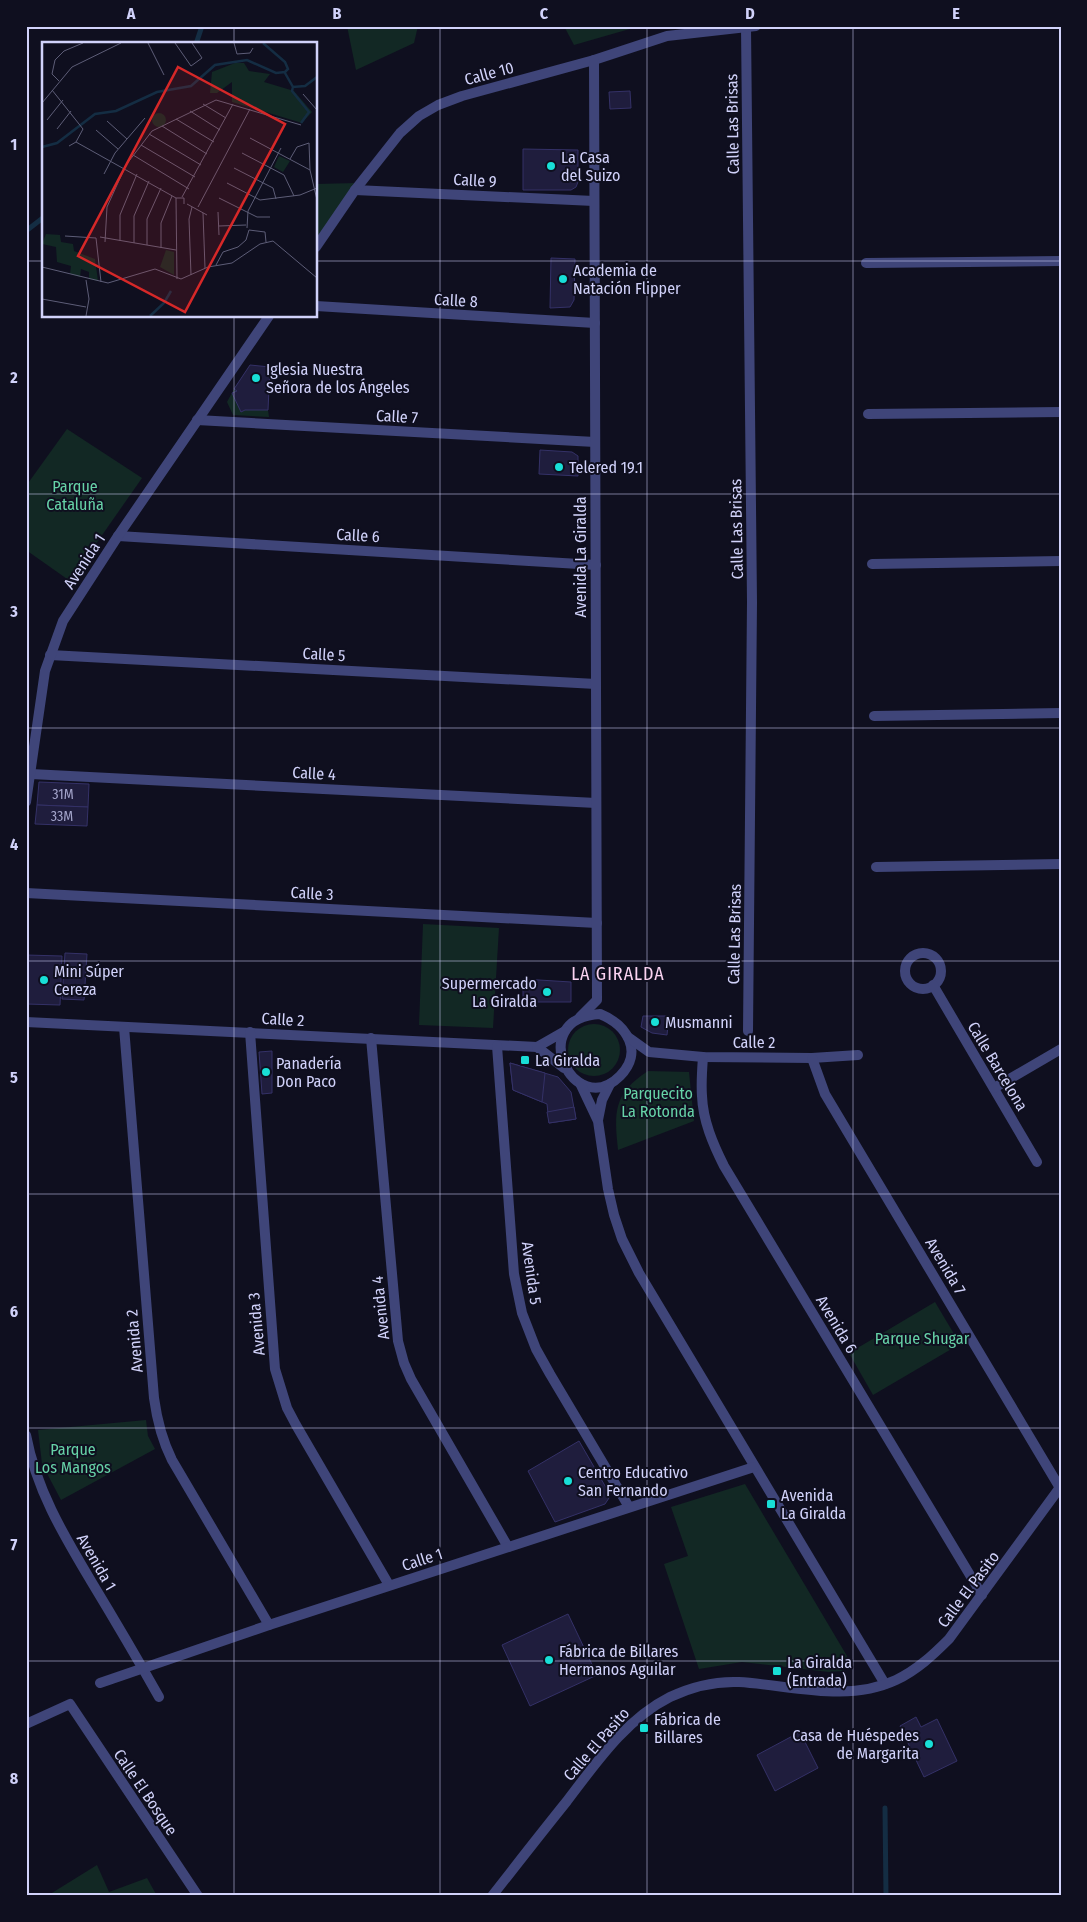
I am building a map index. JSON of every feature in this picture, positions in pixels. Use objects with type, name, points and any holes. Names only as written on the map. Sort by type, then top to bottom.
[{"type":"street","points":[[594,60],[667,36],[756,26]]},
{"type":"street","name":"Calle Las Brisas","points":[[746,27],[752,602],[748,1031]]},
{"type":"street","name":"Calle 10","points":[[355,190],[400,133],[420,116],[438,105],[594,60]]},
{"type":"street","name":"Avenida La Giralda","points":[[594,60],[597,1000]]},
{"type":"street","points":[[318,244],[355,190]]},
{"type":"street","name":"Calle 9","points":[[355,190],[594,201]]},
{"type":"street","points":[[866,263],[1061,260]]},
{"type":"street","name":"Calle 8","points":[[318,306],[595,323]]},
{"type":"street","name":"Avenida 1","points":[[26,802],[45,671],[63,621],[118,536],[268,318]]},
{"type":"street","points":[[868,414],[1061,412]]},
{"type":"street","name":"Calle 7","points":[[197,420],[595,442]]},
{"type":"street","name":"Calle 6","points":[[118,536],[596,565]]},
{"type":"street","points":[[872,564],[1061,561]]},
{"type":"street","name":"Calle 5","points":[[50,655],[596,684]]},
{"type":"street","points":[[874,716],[1061,713]]},
{"type":"street","name":"Calle 4","points":[[31,774],[596,803]]},
{"type":"street","points":[[876,867],[1061,864]]},
{"type":"street","name":"Calle 3","points":[[26,893],[597,922]]},
{"type":"street","name":"Calle Barcelona","points":[[932,985],[1037,1162]]},
{"type":"street","points":[[628,1037],[649,1052],[628,1066],[610,1084],[600,1088],[589,1087],[580,1083],[537,1047],[564,1031],[597,1000],[628,1037],[631,1047],[631,1057],[628,1066]]},
{"type":"street","points":[[580,1018],[600,1014],[612,1019]]},
{"type":"street","name":"Calle 2","points":[[26,1022],[537,1047]]},
{"type":"street","name":"Avenida 2","points":[[124,1027],[154,1398],[162,1438],[172,1460],[269,1625]]},
{"type":"street","points":[[564,1031],[560,1052],[566,1070]]},
{"type":"street","name":"Avenida 3","points":[[250,1032],[275,1369],[287,1408],[389,1586]]},
{"type":"street","name":"Avenida 4","points":[[371,1038],[398,1341],[411,1379],[508,1547]]},
{"type":"street","name":"Avenida 5","points":[[497,1046],[514,1274],[522,1313],[536,1348],[550,1374],[629,1507]]},
{"type":"street","points":[[994,1088],[1061,1049]]},
{"type":"street","name":"Calle 2","points":[[649,1052],[703,1057],[812,1058],[858,1055]]},
{"type":"street","name":"Avenida 6","points":[[703,1057],[702,1096],[705,1114],[721,1160],[982,1595]]},
{"type":"street","name":"Avenida 7","points":[[812,1058],[825,1094],[1060,1487]]},
{"type":"street","points":[[580,1083],[598,1121],[608,1189],[622,1239],[639,1272],[754,1467],[885,1684]]},
{"type":"street","points":[[598,1121],[602,1100],[610,1084]]},
{"type":"street","name":"Avenida 1","points":[[26,1434],[30,1458],[57,1523],[159,1697]]},
{"type":"street","name":"Calle 1","points":[[100,1683],[269,1625],[754,1467]]},
{"type":"street","name":"Calle El Pasito","points":[[492,1896],[609,1747],[641,1715],[669,1698],[694,1687],[738,1682],[828,1692],[857,1690],[885,1684],[916,1669],[934,1655],[949,1639],[1060,1487]]},
{"type":"street","name":"Calle El Bosque","points":[[26,1724],[70,1704],[198,1896]]},
{"type":"green space","points":[[347,26],[418,26],[414,43],[356,70]]},
{"type":"green space","points":[[564,26],[640,26],[574,45]]},
{"type":"green space","points":[[357,183],[318,238],[318,184]]},
{"type":"green space","points":[[234,389],[237,391],[233,393],[241,412],[245,410],[268,410],[269,417],[233,415],[227,402]]},
{"type":"green space","name":"Parque Cataluña","points":[[67,429],[142,478],[70,581],[26,550],[26,486]]},
{"type":"green space","points":[[423,924],[499,928],[493,1028],[419,1025]]},
{"type":"green space","points":[[589,1024],[599,1024],[613,1031],[620,1045],[620,1055],[613,1069],[599,1076],[589,1076],[579,1072],[572,1065],[568,1055],[568,1045],[572,1035],[579,1028]]},
{"type":"green space","name":"Parquecito La Rotonda","points":[[648,1071],[689,1072],[694,1121],[618,1150],[616,1125],[618,1105],[628,1088],[636,1079]]},
{"type":"green space","name":"Parque Shugar","points":[[935,1302],[960,1344],[873,1395],[849,1353]]},
{"type":"green space","name":"Parque Los Mangos","points":[[146,1420],[148,1436],[155,1449],[61,1500],[42,1464],[38,1430]]},
{"type":"green space","points":[[745,1484],[847,1656],[843,1671],[829,1672],[742,1662],[699,1669],[664,1564],[688,1556],[671,1507]]},
{"type":"green space","points":[[97,1865],[109,1892],[147,1878],[157,1896],[47,1896]]},
{"type":"building","points":[[630,91],[631,108],[610,109],[609,92]]},
{"type":"building","name":"La Casa del Suizo","points":[[523,149],[578,150],[578,182],[576,187],[571,190],[523,190]]},
{"type":"building","name":"Academia de Natación Flipper","points":[[551,258],[575,259],[574,300],[570,307],[550,308]]},
{"type":"building","name":"Iglesia Nuestra Señora de los Ángeles","points":[[250,365],[270,367],[268,410],[245,410],[241,412],[232,393],[237,391],[234,389]]},
{"type":"building","name":"Telered 19.1","points":[[540,450],[572,452],[578,456],[578,476],[539,474]]},
{"type":"building","points":[[39,782],[89,784],[88,807],[37,805]]},
{"type":"building","points":[[37,805],[88,807],[87,826],[35,824]]},
{"type":"building","points":[[65,953],[87,954],[84,1000],[62,999]]},
{"type":"building","name":"Mini Súper Cereza","points":[[26,955],[62,956],[60,1005],[26,1004]]},
{"type":"building","name":"Supermercado La Giralda","points":[[523,979],[571,982],[571,1002],[523,1002]]},
{"type":"building","name":"Musmanni","points":[[643,1016],[669,1016],[667,1035],[652,1033],[641,1027]]},
{"type":"building","name":"Panadería Don Paco","points":[[272,1051],[272,1093],[262,1094],[259,1052]]},
{"type":"building","points":[[510,1063],[558,1077],[571,1092],[576,1119],[549,1123],[547,1104],[513,1090]]},
{"type":"building","points":[[510,1063],[545,1073],[542,1102],[513,1090]]},
{"type":"building","points":[[574,1107],[576,1119],[549,1123],[547,1112]]},
{"type":"building","name":"Centro Educativo San Fernando","points":[[579,1441],[608,1491],[609,1498],[605,1504],[555,1522],[528,1471]]},
{"type":"building","name":"Fábrica de Billares Hermanos Aguilar","points":[[568,1614],[597,1675],[530,1706],[502,1645]]},
{"type":"building","name":"Casa de Huéspedes de Margarita","points":[[916,1717],[921,1727],[937,1719],[957,1761],[924,1777],[900,1726]]},
{"type":"building","points":[[800,1732],[818,1768],[775,1791],[757,1755]]},
{"type":"waterway","points":[[197,42],[202,26]]},
{"type":"waterway","points":[[26,231],[42,219]]},
{"type":"waterway","points":[[885,1808],[886,1896]]},
{"type":"place","name":"La Casa del Suizo","points":[[551,166]]},
{"type":"place","name":"Academia de Natación Flipper","points":[[563,279]]},
{"type":"place","name":"Iglesia Nuestra Señora de los Ángeles","points":[[256,378]]},
{"type":"place","name":"Telered 19.1","points":[[559,467]]},
{"type":"place","name":"Mini Súper Cereza","points":[[44,980]]},
{"type":"place","name":"Supermercado La Giralda","points":[[547,992]]},
{"type":"place","name":"Musmanni","points":[[655,1022]]},
{"type":"place","name":"La Giralda","points":[[525,1060]]},
{"type":"place","name":"Panadería Don Paco","points":[[266,1072]]},
{"type":"place","name":"Centro Educativo San Fernando","points":[[568,1481]]},
{"type":"place","name":"Avenida La Giralda","points":[[771,1504]]},
{"type":"place","name":"Fábrica de Billares Hermanos Aguilar","points":[[549,1660]]},
{"type":"place","name":"La Giralda (Entrada)","points":[[777,1671]]},
{"type":"place","name":"Fábrica de Billares","points":[[644,1728]]},
{"type":"place","name":"Casa de Huéspedes de Margarita","points":[[929,1744]]},
{"type":"district","name":"LA GIRALDA","points":[[618,974]]}]
